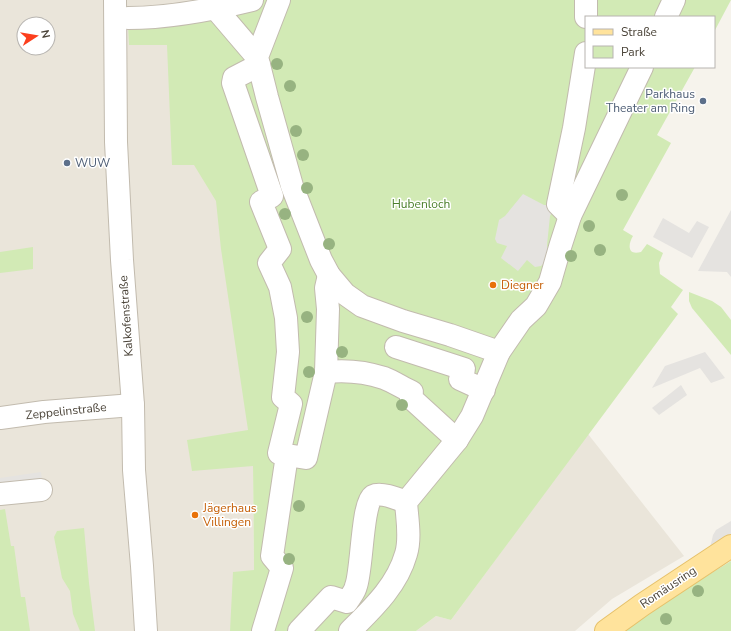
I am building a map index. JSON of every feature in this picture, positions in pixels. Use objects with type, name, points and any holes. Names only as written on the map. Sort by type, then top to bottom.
[{"type":"main road","name":"Romäusring","points":[[606,631],[642,605],[731,546]]},
{"type":"street","name":"Kalkofenstraße","points":[[115,0],[117,150],[122,260],[133,405],[134,470],[146,631]]},
{"type":"street","points":[[128,18],[146,18],[216,9],[252,0]]},
{"type":"street","points":[[279,0],[258,61],[234,78],[233,83],[272,196],[261,202],[280,249],[269,262],[280,287],[286,318],[288,352],[283,397],[291,404],[279,453],[306,458],[326,372],[328,316],[326,288],[329,275]]},
{"type":"street","points":[[586,0],[586,16]]},
{"type":"street","points":[[666,16],[674,0]]},
{"type":"street","points":[[216,9],[258,61],[292,186],[321,260],[329,275],[345,294],[362,306],[403,322],[450,335],[499,352]]},
{"type":"street","points":[[570,216],[558,204],[574,128],[585,58]]},
{"type":"street","points":[[350,631],[373,609],[389,589],[399,572],[406,554],[408,540],[406,502],[457,440],[472,416],[499,352],[521,320],[536,306],[550,282],[570,216],[642,68]]},
{"type":"street","points":[[385,378],[403,322]]},
{"type":"street","points":[[396,347],[464,369],[460,379],[484,390]]},
{"type":"street","points":[[326,372],[340,370],[385,378],[412,392],[411,398],[457,440]]},
{"type":"street","name":"Zeppelinstraße","points":[[0,418],[44,412],[133,405]]},
{"type":"street","points":[[264,631],[282,568],[272,556],[288,455]]},
{"type":"street","points":[[0,494],[41,490]]},
{"type":"street","points":[[299,631],[331,597],[348,602],[357,586],[366,516],[370,499],[375,496],[390,496],[406,502]]},
{"type":"shaded area","points":[[0,0],[225,0],[250,466],[253,466],[254,570],[232,620],[230,631],[0,631]]},
{"type":"shaded area","points":[[523,194],[544,205],[556,205],[550,216],[547,245],[549,258],[541,266],[535,267],[527,260],[518,271],[501,258],[507,246],[497,243],[495,239],[499,220],[505,216]]},
{"type":"shaded area","points":[[731,210],[731,277],[727,272],[698,271]]},
{"type":"shaded area","points":[[663,218],[689,233],[697,221],[709,227],[692,258],[653,237]]},
{"type":"shaded area","points":[[705,352],[725,378],[711,383],[700,368],[652,388],[665,366]]},
{"type":"shaded area","points":[[681,385],[687,395],[659,415],[652,408]]},
{"type":"shaded area","points":[[588,434],[684,556],[612,599],[575,631],[416,631],[436,616],[451,620]]},
{"type":"shaded area","points":[[41,472],[43,485],[0,492],[0,478]]},
{"type":"shaded area","points":[[731,521],[731,535],[710,548],[713,535],[716,530]]},
{"type":"green space","name":"Hubenloch","points":[[225,0],[731,0],[715,30],[715,16],[585,16],[585,68],[694,68],[657,135],[671,143],[623,230],[633,236],[630,242],[631,251],[636,253],[641,252],[647,244],[663,253],[659,263],[660,274],[683,290],[671,307],[678,314],[451,620],[436,616],[416,631],[230,631],[233,572],[254,570],[253,466],[192,471],[187,440],[248,430],[221,249],[216,201],[194,165],[172,165],[167,45],[129,45],[128,25]]},
{"type":"green space","points":[[33,247],[33,269],[0,273],[0,252]]},
{"type":"green space","points":[[689,292],[712,301],[721,307],[731,320],[731,355],[692,308],[689,301]]},
{"type":"green space","points":[[5,509],[11,546],[14,546],[21,597],[25,597],[30,631],[0,631],[0,510]]},
{"type":"green space","points":[[84,528],[95,631],[80,631],[73,614],[70,591],[62,578],[54,537],[57,531]]},
{"type":"green space","points":[[731,561],[731,631],[622,631],[653,609]]},
{"type":"place","name":"Parkhaus Theater am Ring","points":[[703,101]]},
{"type":"place","name":"WUW","points":[[67,163]]},
{"type":"place","name":"Diegner","points":[[493,285]]},
{"type":"place","name":"Jägerhaus Villingen","points":[[195,515]]}]
